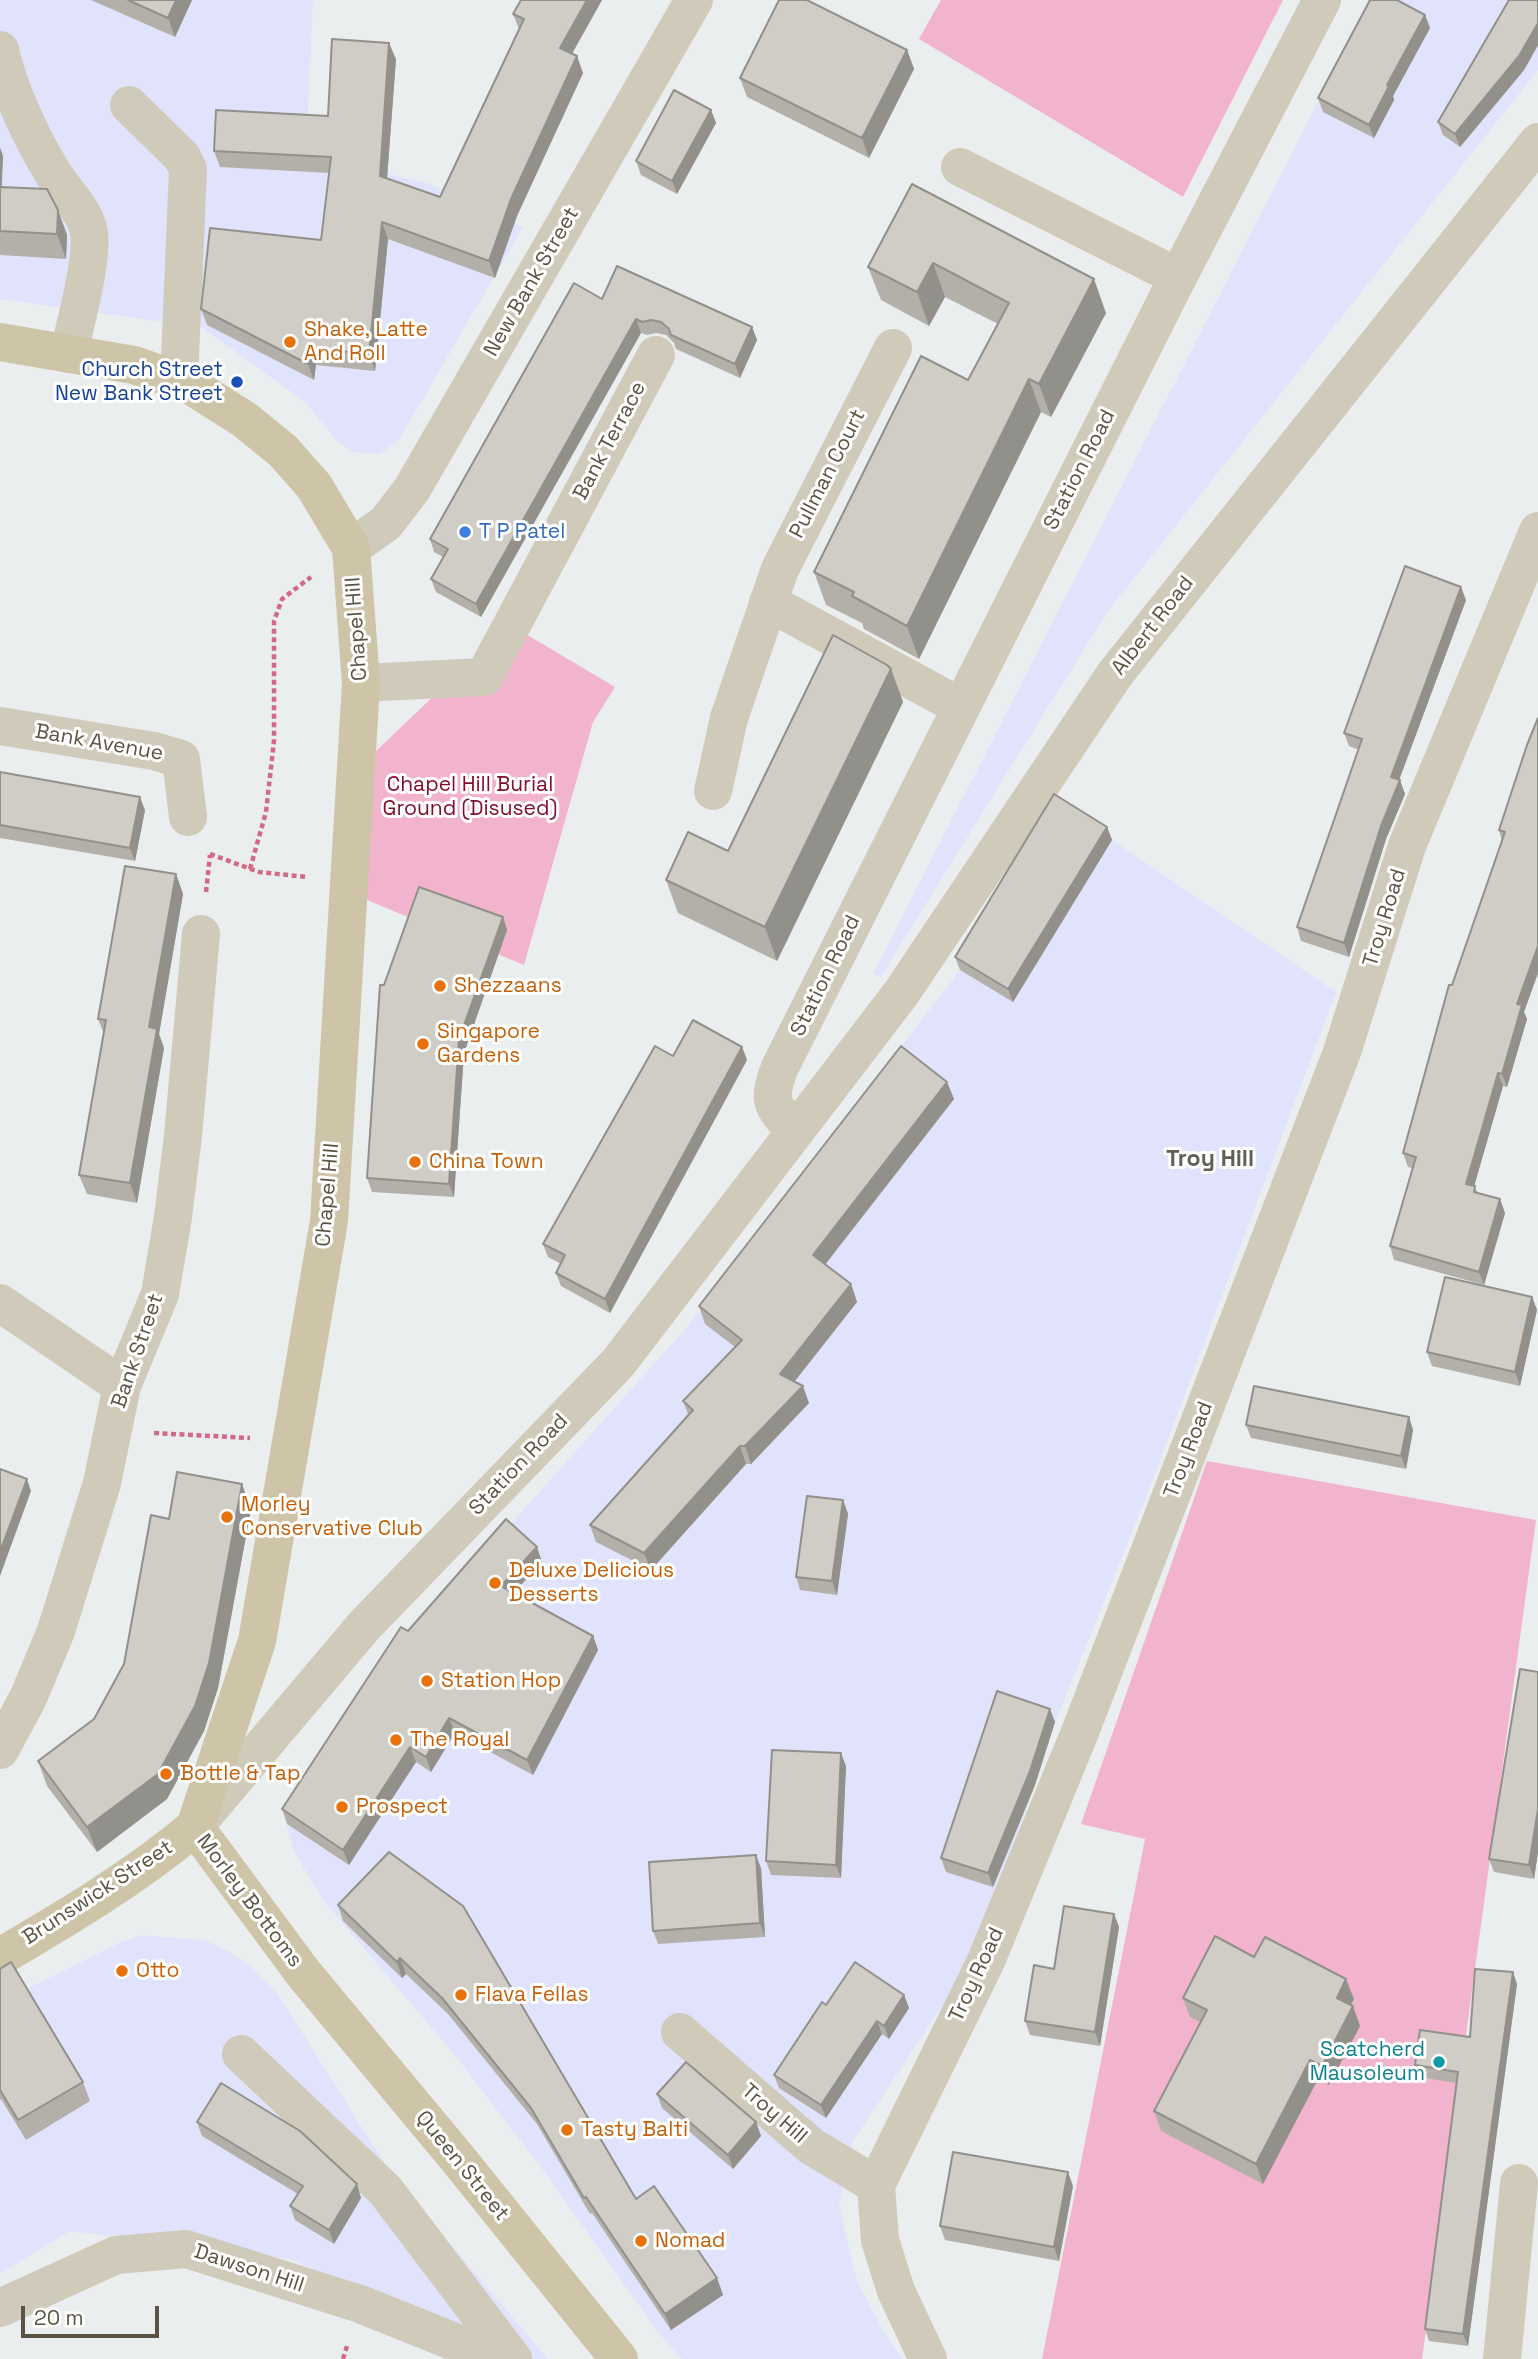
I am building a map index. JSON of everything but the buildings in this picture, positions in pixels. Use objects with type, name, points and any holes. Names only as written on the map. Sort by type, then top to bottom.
[{"type":"main road","points":[[0,342],[134,365],[190,385],[245,420],[283,451],[314,486],[351,548]]},
{"type":"main road","name":"Chapel Hill","points":[[195,1827],[257,1641],[329,1221],[361,683],[351,548]]},
{"type":"main road","name":"Brunswick Street","points":[[0,1957],[91,1903],[167,1851],[195,1827]]},
{"type":"main road","name":"Morley Bottoms","points":[[195,1827],[304,1974]]},
{"type":"main road","name":"Queen Street","points":[[304,1974],[619,2359]]},
{"type":"street","name":"New Bank Street","points":[[351,548],[386,523],[412,489],[694,0]]},
{"type":"street","name":"Station Road","points":[[195,1827],[364,1626],[618,1363],[795,1131],[775,1109],[773,1086],[1178,276],[1322,0]]},
{"type":"street","points":[[0,50],[20,108],[51,171],[80,209],[88,230],[89,249],[69,354]]},
{"type":"street","points":[[130,105],[182,157],[188,169],[179,381]]},
{"type":"street","name":"Albert Road","points":[[795,1131],[902,992],[1115,674],[1538,142]]},
{"type":"street","points":[[960,167],[1178,276]]},
{"type":"street","name":"Pullman Court","points":[[713,791],[729,718],[780,569],[893,348]]},
{"type":"street","name":"Bank Terrace","points":[[361,683],[484,677],[656,355]]},
{"type":"street","name":"Troy Road","points":[[876,2185],[986,1961],[1080,1732],[1342,1052],[1407,846],[1536,540]]},
{"type":"street","points":[[768,602],[961,707]]},
{"type":"street","name":"Bank Avenue","points":[[0,726],[154,751],[181,759],[188,817]]},
{"type":"street","name":"Bank Street","points":[[0,1750],[27,1698],[56,1631],[102,1483],[122,1386],[160,1294],[183,1136],[201,934]]},
{"type":"street","points":[[0,1303],[122,1386]]},
{"type":"street","name":"Troy Hill","points":[[680,2032],[811,2146],[876,2185]]},
{"type":"street","points":[[240,2054],[385,2190],[513,2359]]},
{"type":"street","points":[[1503,2359],[1519,2183]]},
{"type":"street","points":[[876,2185],[880,2239],[896,2291],[928,2359]]},
{"type":"street","name":"Dawson Hill","points":[[0,2308],[117,2255],[186,2249],[360,2304],[497,2359]]},
{"type":"path","points":[[349,882],[250,869],[266,812],[274,741],[274,621],[282,599],[351,548]]},
{"type":"path","points":[[112,1431],[290,1440]]},
{"type":"shaded area","points":[[0,0],[313,0],[306,154],[430,184],[523,227],[399,440],[380,454],[353,452],[337,441],[305,402],[201,327],[0,299]]},
{"type":"shaded area","points":[[1370,0],[1538,0],[1538,70],[1108,611],[881,976],[873,974]]},
{"type":"shaded area","points":[[1059,808],[1112,840],[1336,992],[1144,1503],[1055,1722],[1000,1889],[964,1973],[853,2141],[839,2206],[857,2281],[888,2339],[903,2359],[682,2359],[656,2330],[546,2174],[457,2058],[324,1901],[293,1850],[287,1824],[406,1641],[687,1327],[960,970]]},
{"type":"shaded area","points":[[140,1935],[204,1940],[228,1951],[250,1966],[277,1993],[392,2175],[548,2359],[521,2359],[289,2259],[70,2231],[0,2274],[0,1992],[24,1990]]},
{"type":"green space","points":[[941,0],[1283,0],[1183,197],[919,39]]},
{"type":"green space","name":"Chapel Hill Burial Ground (Disused)","points":[[509,624],[615,687],[593,722],[524,965],[362,898],[376,751]]},
{"type":"green space","points":[[1207,1461],[1536,1520],[1422,2359],[1042,2359],[1145,1839],[1081,1824]]},
{"type":"place","name":"Shake, Latte And Roll","points":[[290,342]]},
{"type":"place","name":"Church Street New Bank Street","points":[[237,382]]},
{"type":"place","name":"T P Patel","points":[[465,532]]},
{"type":"place","name":"Shezzaans","points":[[440,986]]},
{"type":"place","name":"Singapore Gardens","points":[[423,1044]]},
{"type":"place","name":"China Town","points":[[415,1162]]},
{"type":"place","name":"Morley Conservative Club","points":[[227,1517]]},
{"type":"place","name":"Deluxe Delicious Desserts","points":[[495,1583]]},
{"type":"place","name":"Station Hop","points":[[427,1681]]},
{"type":"place","name":"The Royal","points":[[396,1740]]},
{"type":"place","name":"Bottle & Tap","points":[[166,1774]]},
{"type":"place","name":"Prospect","points":[[342,1807]]},
{"type":"place","name":"Otto","points":[[122,1971]]},
{"type":"place","name":"Flava Fellas","points":[[461,1995]]},
{"type":"place","name":"Scatcherd Mausoleum","points":[[1439,2062]]},
{"type":"place","name":"Tasty Balti","points":[[567,2130]]},
{"type":"place","name":"Nomad","points":[[641,2241]]},
{"type":"district","name":"Troy Hill","points":[[1210,1160]]}]
